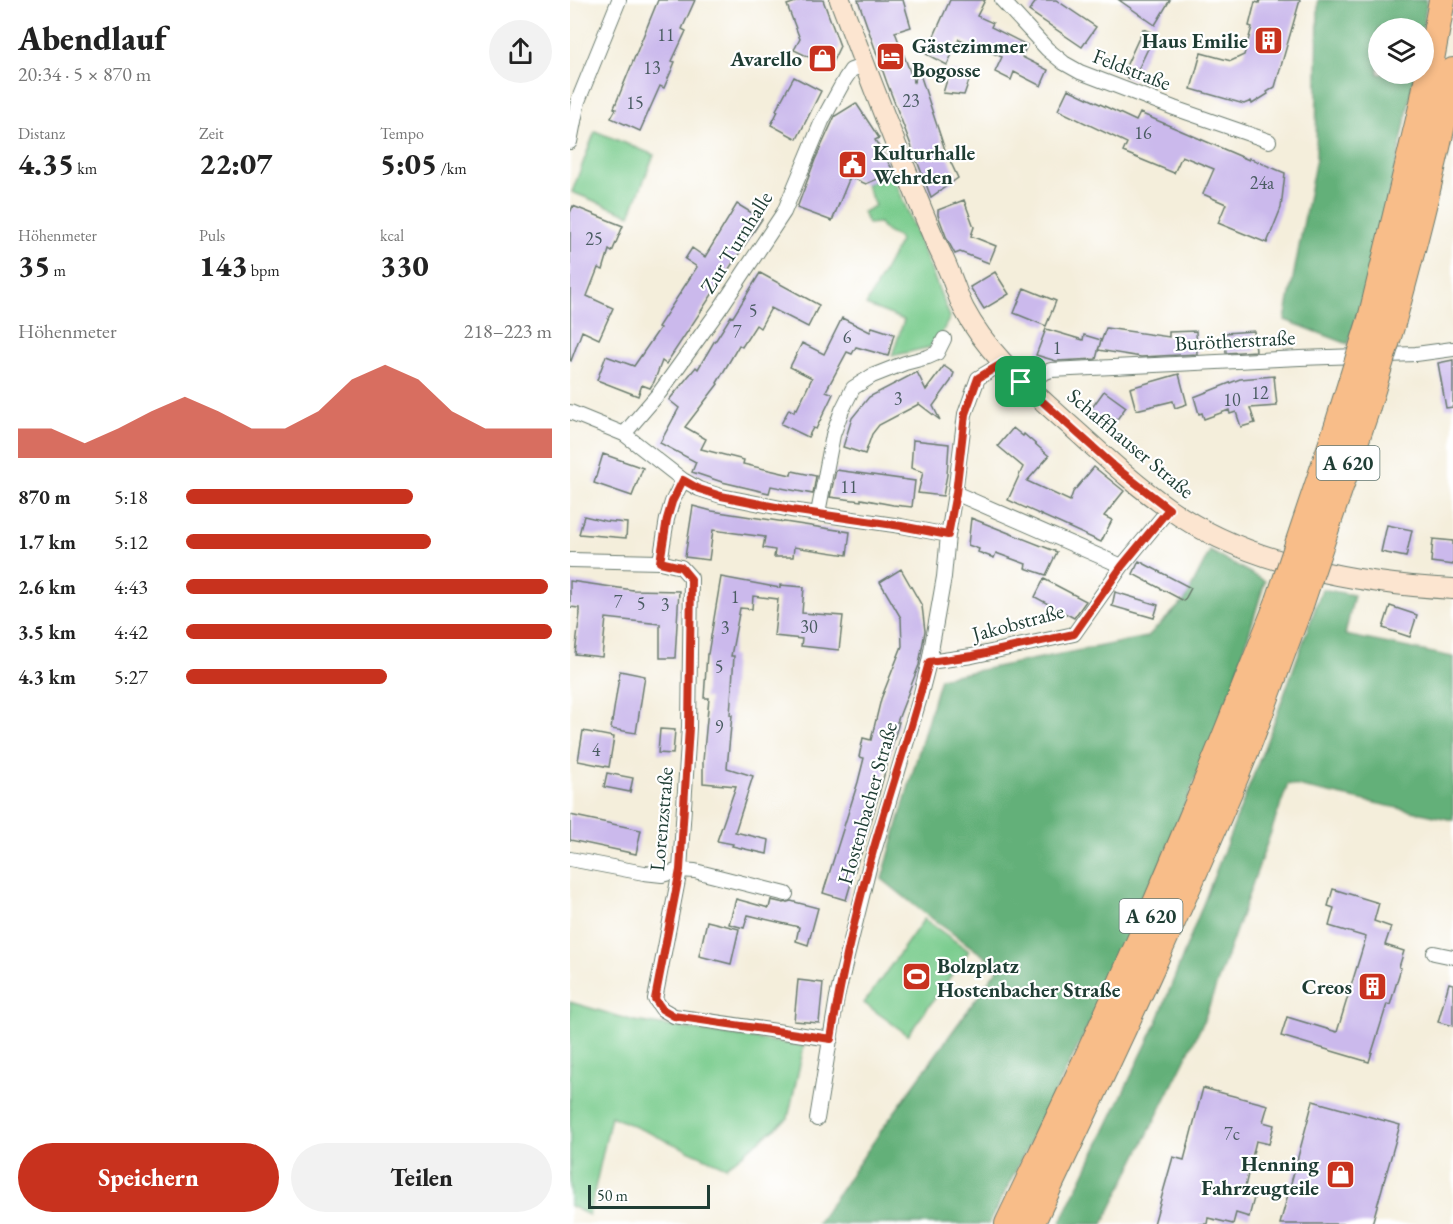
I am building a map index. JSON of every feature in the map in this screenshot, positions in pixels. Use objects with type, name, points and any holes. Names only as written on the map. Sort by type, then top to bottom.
[{"type":"highway","name":"A 620","points":[[1008,1224],[1138,945],[1218,756],[1289,603],[1366,410],[1442,0]]},
{"type":"highway","name":"A 620","points":[[1382,320],[1416,236],[1453,71]]},
{"type":"highway","name":"A 620","points":[[1031,1224],[1144,986],[1239,768],[1289,603]]},
{"type":"street","points":[[570,142],[578,101],[619,0]]},
{"type":"street","name":"Schaffhauser Straße","points":[[840,0],[911,184],[963,308],[990,349],[1021,382],[1115,467],[1169,509],[1217,536],[1262,556],[1357,579],[1453,589]]},
{"type":"street","name":"Feldstraße","points":[[1002,0],[1047,49],[1080,72],[1269,141]]},
{"type":"street","name":"Zur Turnhalle","points":[[624,434],[660,392],[721,307],[784,212],[822,122],[845,79],[851,70],[865,65]]},
{"type":"street","points":[[818,513],[833,435],[853,388],[872,376],[928,357],[937,352],[944,339]]},
{"type":"street","name":"Burötherstraße","points":[[1021,382],[1052,370],[1416,354],[1453,349]]},
{"type":"street","name":"Hostenbacher Straße","points":[[817,1119],[837,997],[868,868],[929,662],[944,577],[965,414],[978,378],[1003,363]]},
{"type":"street","points":[[570,412],[624,434],[683,480],[699,489],[721,496],[791,510],[948,535]]},
{"type":"street","points":[[570,560],[660,562],[667,519],[672,502],[683,480]]},
{"type":"street","points":[[956,493],[1122,566]]},
{"type":"street","name":"Jakobstraße","points":[[929,662],[972,656],[1074,634],[1122,566],[1169,509]]},
{"type":"street","name":"Lorenzstraße","points":[[660,562],[681,567],[691,579],[689,727],[680,870],[655,999],[662,1009],[674,1016],[831,1039]]},
{"type":"street","points":[[570,859],[662,876],[680,870],[695,871],[786,894]]},
{"type":"street","points":[[1434,953],[1453,957]]},
{"type":"green space","points":[[1318,0],[1427,0],[1424,18],[1368,18],[1368,84],[1413,84],[1371,274],[1348,344],[1285,320],[1316,158]]},
{"type":"green space","points":[[595,131],[654,155],[630,215],[572,192]]},
{"type":"green space","points":[[892,173],[950,317],[935,346],[892,356],[904,320],[866,305],[900,241],[879,223],[868,224],[863,212],[875,206],[866,184]]},
{"type":"green space","points":[[1210,551],[1265,581],[1232,689],[1123,957],[989,1224],[817,1224],[999,967],[882,879],[940,678],[1147,637],[1184,601]]},
{"type":"green space","points":[[1322,589],[1354,595],[1345,635],[1453,657],[1453,820],[1288,784],[1203,1023],[1103,1224],[1060,1224],[1157,1022],[1275,720]]},
{"type":"green space","name":"Bolzplatz Hostenbacher Straße","points":[[924,919],[969,951],[908,1035],[864,1003]]},
{"type":"green space","points":[[570,1002],[634,1021],[804,1046],[788,1118],[726,1167],[611,1116],[589,1215],[570,1206]]},
{"type":"building","points":[[658,0],[695,0],[682,29],[686,31],[672,61],[675,62],[664,88],[660,86],[640,131],[611,118]]},
{"type":"building","points":[[801,0],[823,0],[840,46],[830,67],[794,50],[800,39],[787,5]]},
{"type":"building","points":[[858,0],[903,0],[911,27],[895,32],[914,82],[919,71],[945,150],[958,178],[931,197],[887,83]]},
{"type":"building","points":[[950,0],[985,0],[977,16],[993,23],[991,27],[1027,45],[1022,57],[1048,70],[1041,86],[1014,72],[1011,80],[995,72],[1002,57],[959,39],[947,65],[926,54]]},
{"type":"building","points":[[1037,0],[1056,0],[1096,27],[1082,47],[1029,11]]},
{"type":"building","points":[[1119,0],[1170,0],[1155,25]]},
{"type":"building","name":"Haus Emilie","points":[[1260,0],[1300,0],[1275,87],[1252,104],[1251,101],[1244,104],[1191,89],[1201,53],[1231,61],[1244,55],[1252,27],[1249,26],[1255,2],[1259,3]]},
{"type":"building","points":[[1143,29],[1155,34],[1133,80],[1122,75]]},
{"type":"building","points":[[950,70],[971,75],[964,95],[943,93]]},
{"type":"building","points":[[794,77],[821,91],[797,139],[771,125],[778,111],[776,110]]},
{"type":"building","points":[[1068,89],[1136,121],[1140,113],[1285,173],[1281,208],[1267,243],[1218,223],[1226,204],[1203,194],[1214,169],[1182,156],[1174,173],[1123,152],[1127,143],[1058,110]]},
{"type":"building","name":"Kulturhalle Wehrden","points":[[856,103],[879,138],[875,140],[894,172],[866,184],[850,177],[832,221],[797,208],[835,116]]},
{"type":"building","points":[[964,200],[974,227],[971,236],[996,246],[989,263],[960,252],[955,254],[947,239],[938,210]]},
{"type":"building","points":[[737,204],[762,219],[666,364],[662,361],[650,388],[642,385],[638,396],[597,380],[606,356],[634,366],[697,267],[685,259],[692,248],[705,257]]},
{"type":"building","points":[[573,206],[623,226],[612,252],[609,250],[603,270],[598,268],[587,296],[613,308],[599,339],[582,331],[571,361],[570,213]]},
{"type":"building","points":[[995,272],[1009,294],[984,309],[970,287]]},
{"type":"building","points":[[760,273],[819,305],[808,327],[771,308],[760,328],[756,325],[742,347],[739,345],[718,384],[685,427],[706,439],[701,449],[744,460],[743,464],[791,475],[792,471],[816,476],[813,494],[771,486],[769,493],[692,472],[696,462],[660,443],[679,408],[669,400],[696,367],[698,369]]},
{"type":"building","points":[[1024,288],[1056,301],[1046,326],[1014,313]]},
{"type":"building","points":[[842,318],[870,332],[872,327],[894,334],[888,356],[856,347],[852,354],[847,352],[826,391],[833,394],[816,429],[813,428],[808,437],[781,424],[789,409],[794,412],[795,408],[797,409],[812,378],[790,367],[802,343],[824,354]]},
{"type":"building","points":[[1106,328],[1169,337],[1169,332],[1196,331],[1197,354],[1141,357],[1098,350]]},
{"type":"building","points":[[1046,329],[1083,340],[1084,335],[1101,340],[1096,359],[1056,361],[1036,355]]},
{"type":"building","points":[[1254,331],[1256,351],[1226,353],[1225,333]]},
{"type":"building","points":[[1453,360],[1453,407],[1446,408],[1438,363]]},
{"type":"building","points":[[944,366],[954,373],[933,406],[940,420],[919,404],[879,425],[872,434],[865,454],[843,447],[852,418],[869,397],[917,372],[926,390]]},
{"type":"building","points":[[1179,374],[1187,404],[1175,408],[1173,401],[1136,410],[1130,388]]},
{"type":"building","points":[[1274,376],[1277,406],[1250,408],[1255,423],[1241,427],[1236,412],[1230,414],[1229,410],[1204,419],[1202,413],[1199,414],[1194,397],[1240,379]]},
{"type":"building","points":[[1104,391],[1126,407],[1110,429],[1088,413]]},
{"type":"building","points":[[1013,428],[1023,436],[1024,434],[1049,456],[1027,481],[1070,501],[1073,492],[1094,467],[1124,491],[1104,516],[1112,520],[1101,542],[1008,500],[1023,467],[998,446]]},
{"type":"building","points":[[913,440],[949,444],[943,496],[918,493],[923,472],[911,468]]},
{"type":"building","points":[[603,454],[643,468],[632,496],[594,483]]},
{"type":"building","points":[[836,470],[915,481],[912,507],[830,497]]},
{"type":"building","points":[[693,506],[712,511],[850,532],[847,555],[794,547],[793,557],[774,557],[775,550],[763,548],[765,537],[713,530],[709,560],[685,557]]},
{"type":"building","points":[[584,516],[627,523],[626,538],[579,534]]},
{"type":"building","points":[[971,518],[1057,552],[1046,575],[1025,568],[1026,564],[996,553],[994,558],[968,545]]},
{"type":"building","points":[[1387,525],[1412,530],[1406,557],[1381,552]]},
{"type":"building","points":[[1433,539],[1453,541],[1453,565],[1431,562]]},
{"type":"building","points":[[1139,561],[1191,588],[1184,601],[1133,574]]},
{"type":"building","points":[[901,569],[922,606],[925,631],[919,665],[897,722],[899,722],[875,808],[846,900],[823,893],[858,782],[864,758],[859,757],[863,738],[871,740],[881,699],[902,646],[901,618],[880,582]]},
{"type":"building","points":[[721,577],[780,588],[780,585],[804,587],[802,613],[843,616],[839,650],[801,646],[802,639],[774,636],[778,599],[753,596],[752,609],[740,608],[731,656],[734,656],[730,715],[732,715],[727,768],[753,776],[735,832],[769,840],[767,854],[717,841],[736,786],[703,783],[709,698],[704,698],[707,654]]},
{"type":"building","points":[[1044,579],[1086,601],[1074,618],[1035,597]]},
{"type":"building","points":[[570,581],[633,590],[679,591],[675,658],[660,658],[660,624],[606,618],[602,657],[575,654],[580,613],[579,608],[570,607]]},
{"type":"building","points":[[1115,592],[1158,605],[1154,618],[1112,606]]},
{"type":"building","points":[[1390,606],[1417,615],[1410,637],[1383,628]]},
{"type":"building","points":[[620,671],[645,676],[636,733],[611,729]]},
{"type":"building","points":[[660,729],[675,730],[673,754],[658,753]]},
{"type":"building","points":[[583,731],[614,737],[609,767],[578,761]]},
{"type":"building","points":[[607,773],[633,778],[630,792],[604,787]]},
{"type":"building","points":[[570,815],[641,830],[636,854],[570,840]]},
{"type":"building","name":"Creos","points":[[1333,889],[1379,903],[1374,921],[1391,927],[1385,945],[1404,951],[1390,1005],[1387,1004],[1369,1062],[1281,1036],[1287,1017],[1337,1032],[1366,937],[1329,926],[1334,908],[1328,906]]},
{"type":"building","points":[[736,899],[769,908],[771,900],[784,903],[791,901],[818,908],[808,945],[796,941],[799,927],[748,915],[744,928],[729,924]]},
{"type":"building","points":[[707,921],[739,929],[731,964],[699,956]]},
{"type":"building","points":[[798,980],[823,983],[819,1023],[794,1021]]},
{"type":"building","points":[[1449,983],[1453,984],[1453,1026],[1438,1022]]},
{"type":"building","points":[[1203,1088],[1268,1105],[1263,1122],[1274,1125],[1269,1144],[1256,1141],[1243,1195],[1254,1198],[1249,1217],[1236,1213],[1233,1224],[1208,1218],[1207,1224],[1154,1224],[1173,1157],[1184,1160]]},
{"type":"building","name":"Henning Fahrzeugteile","points":[[1313,1101],[1400,1125],[1372,1224],[1280,1224]]},
{"type":"place","name":"Haus Emilie","points":[[1269,40]]},
{"type":"place","name":"Gästezimmer Bogosse","points":[[891,57]]},
{"type":"place","name":"Avarello","points":[[823,58]]},
{"type":"place","name":"Kulturhalle Wehrden","points":[[852,164]]},
{"type":"place","name":"Bolzplatz Hostenbacher Straße","points":[[916,977]]},
{"type":"place","name":"Creos","points":[[1373,986]]},
{"type":"place","name":"Henning Fahrzeugteile","points":[[1340,1175]]},
{"type":"route","points":[[1003,363],[1021,382],[1115,467],[1169,509],[1122,566],[1074,634],[972,656],[929,662],[868,868],[837,997],[831,1039],[674,1016],[662,1009],[655,999],[680,870],[689,727],[691,579],[681,567],[660,562],[667,519],[672,502],[683,480],[699,489],[721,496],[791,510],[948,535],[956,493],[965,414],[978,378],[1003,363]]}]
